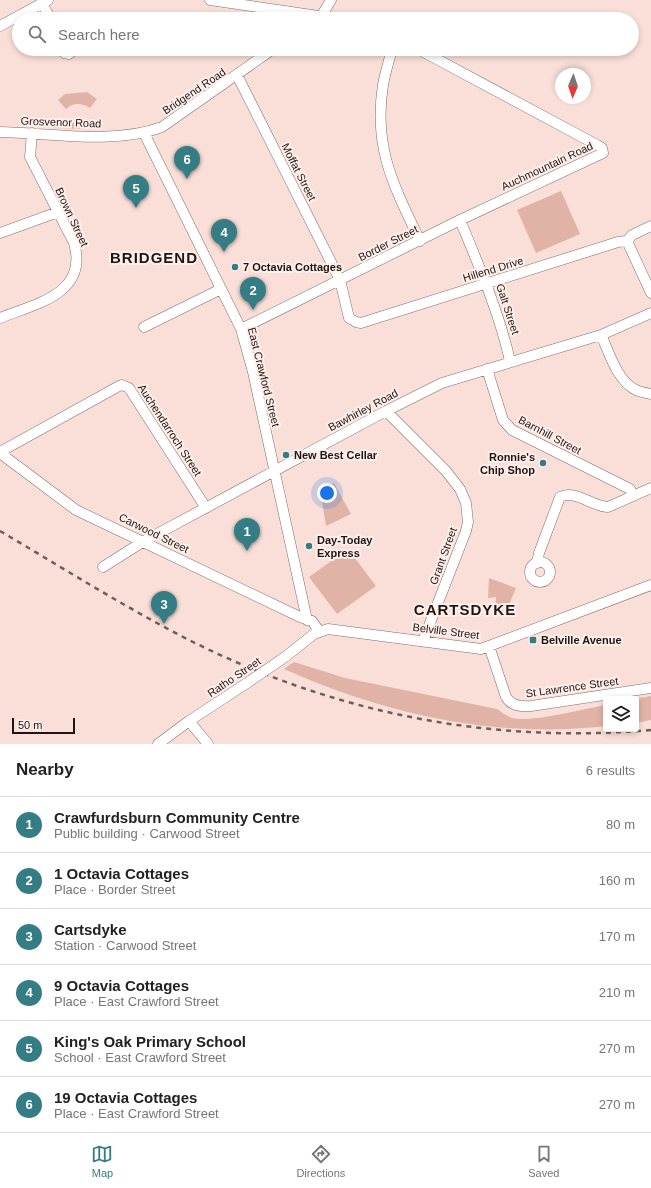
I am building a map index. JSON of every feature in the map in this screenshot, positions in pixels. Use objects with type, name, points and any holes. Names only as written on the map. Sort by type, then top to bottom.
[{"type":"street","points":[[210,0],[287,12]]},
{"type":"street","points":[[323,12],[332,0]]},
{"type":"street","points":[[26,12],[45,2],[49,12]]},
{"type":"street","points":[[0,26],[12,20]]},
{"type":"street","name":"Bridgend Road","points":[[144,133],[162,127],[263,56]]},
{"type":"street","points":[[390,56],[383,84],[380,108],[380,130],[384,153],[393,182],[420,241]]},
{"type":"street","name":"Auchmountain Road","points":[[431,56],[602,148],[603,153],[600,156],[460,220]]},
{"type":"street","name":"Moffat Street","points":[[237,75],[340,280]]},
{"type":"street","name":"Grosvenor Road","points":[[0,132],[32,132],[90,137],[144,133]]},
{"type":"street","name":"Brown Street","points":[[0,318],[53,297],[67,286],[75,270],[77,255],[74,243],[30,157],[32,132]]},
{"type":"street","name":"East Crawford Street","points":[[144,133],[241,329],[275,472],[307,620]]},
{"type":"street","points":[[0,233],[58,212]]},
{"type":"street","name":"Border Street","points":[[241,329],[460,220]]},
{"type":"street","name":"Galt Street","points":[[460,220],[487,284],[505,339],[510,361]]},
{"type":"street","points":[[651,226],[632,235],[627,241],[651,293]]},
{"type":"street","name":"Hillend Drive","points":[[340,280],[350,318],[361,323],[618,242],[627,241]]},
{"type":"street","points":[[144,327],[221,289]]},
{"type":"street","name":"Bawhirley Road","points":[[103,567],[144,541],[275,472],[386,411],[442,383],[510,361],[601,335],[651,313]]},
{"type":"street","points":[[601,335],[620,375],[628,386],[636,391],[651,394]]},
{"type":"street","name":"Barnhill Street","points":[[487,369],[503,420],[512,430],[630,489],[633,496]]},
{"type":"street","name":"Auchendarroch Street","points":[[0,452],[118,386],[125,385],[129,388],[206,508]]},
{"type":"street","name":"Grant Street","points":[[386,411],[446,471],[460,489],[466,503],[468,522],[466,531],[424,641]]},
{"type":"street","name":"Carwood Street","points":[[0,452],[68,505],[307,620]]},
{"type":"street","points":[[537,563],[539,553],[560,497],[565,494],[571,495],[603,507],[608,507],[651,488]]},
{"type":"street","name":"Belville Street","points":[[321,630],[333,629],[474,649],[489,646],[651,585]]},
{"type":"street","points":[[307,620],[315,624],[321,630]]},
{"type":"street","name":"Ratho Street","points":[[158,744],[189,721],[285,657],[321,630]]},
{"type":"street","name":"St Lawrence Street","points":[[489,646],[506,697],[511,703],[519,706],[531,706],[651,688]]},
{"type":"street","points":[[189,721],[208,744]]},
{"type":"shaded area","points":[[87,92],[97,99],[90,108],[84,105],[75,104],[66,109],[58,100],[65,94]]},
{"type":"shaded area","points":[[54,121],[87,121],[88,129],[54,128]]},
{"type":"shaded area","points":[[561,191],[580,234],[536,253],[517,210]]},
{"type":"shaded area","points":[[334,483],[351,514],[326,526],[320,489]]},
{"type":"shaded area","points":[[348,549],[376,586],[337,614],[309,577]]},
{"type":"shaded area","points":[[489,578],[516,588],[508,607],[495,609],[496,597],[488,598]]},
{"type":"shaded area","points":[[294,662],[345,678],[497,709],[507,716],[516,719],[551,716],[603,706],[603,726],[565,729],[523,729],[482,726],[441,719],[361,699],[284,669]]},
{"type":"shaded area","points":[[651,696],[651,720],[639,722],[639,698]]},
{"type":"railway","points":[[0,531],[119,601],[191,641],[245,666],[301,687],[357,704],[414,718],[472,727],[531,732],[591,733],[651,730]]},
{"type":"place","name":"19 Octavia Cottages","points":[[187,179]]},
{"type":"place","name":"King's Oak Primary School","points":[[136,208]]},
{"type":"place","name":"9 Octavia Cottages","points":[[224,252]]},
{"type":"place","name":"7 Octavia Cottages","points":[[235,267]]},
{"type":"place","name":"1 Octavia Cottages","points":[[253,310]]},
{"type":"place","name":"New Best Cellar","points":[[286,455]]},
{"type":"place","name":"Ronnie's Chip Shop","points":[[543,463]]},
{"type":"place","name":"Day-Today Express","points":[[309,546]]},
{"type":"place","name":"Crawfurdsburn Community Centre","points":[[247,551]]},
{"type":"place","name":"Cartsdyke","points":[[164,624]]},
{"type":"place","name":"Belville Avenue","points":[[533,640]]},
{"type":"district","name":"BRIDGEND","points":[[154,257]]},
{"type":"district","name":"CARTSDYKE","points":[[465,609]]}]
